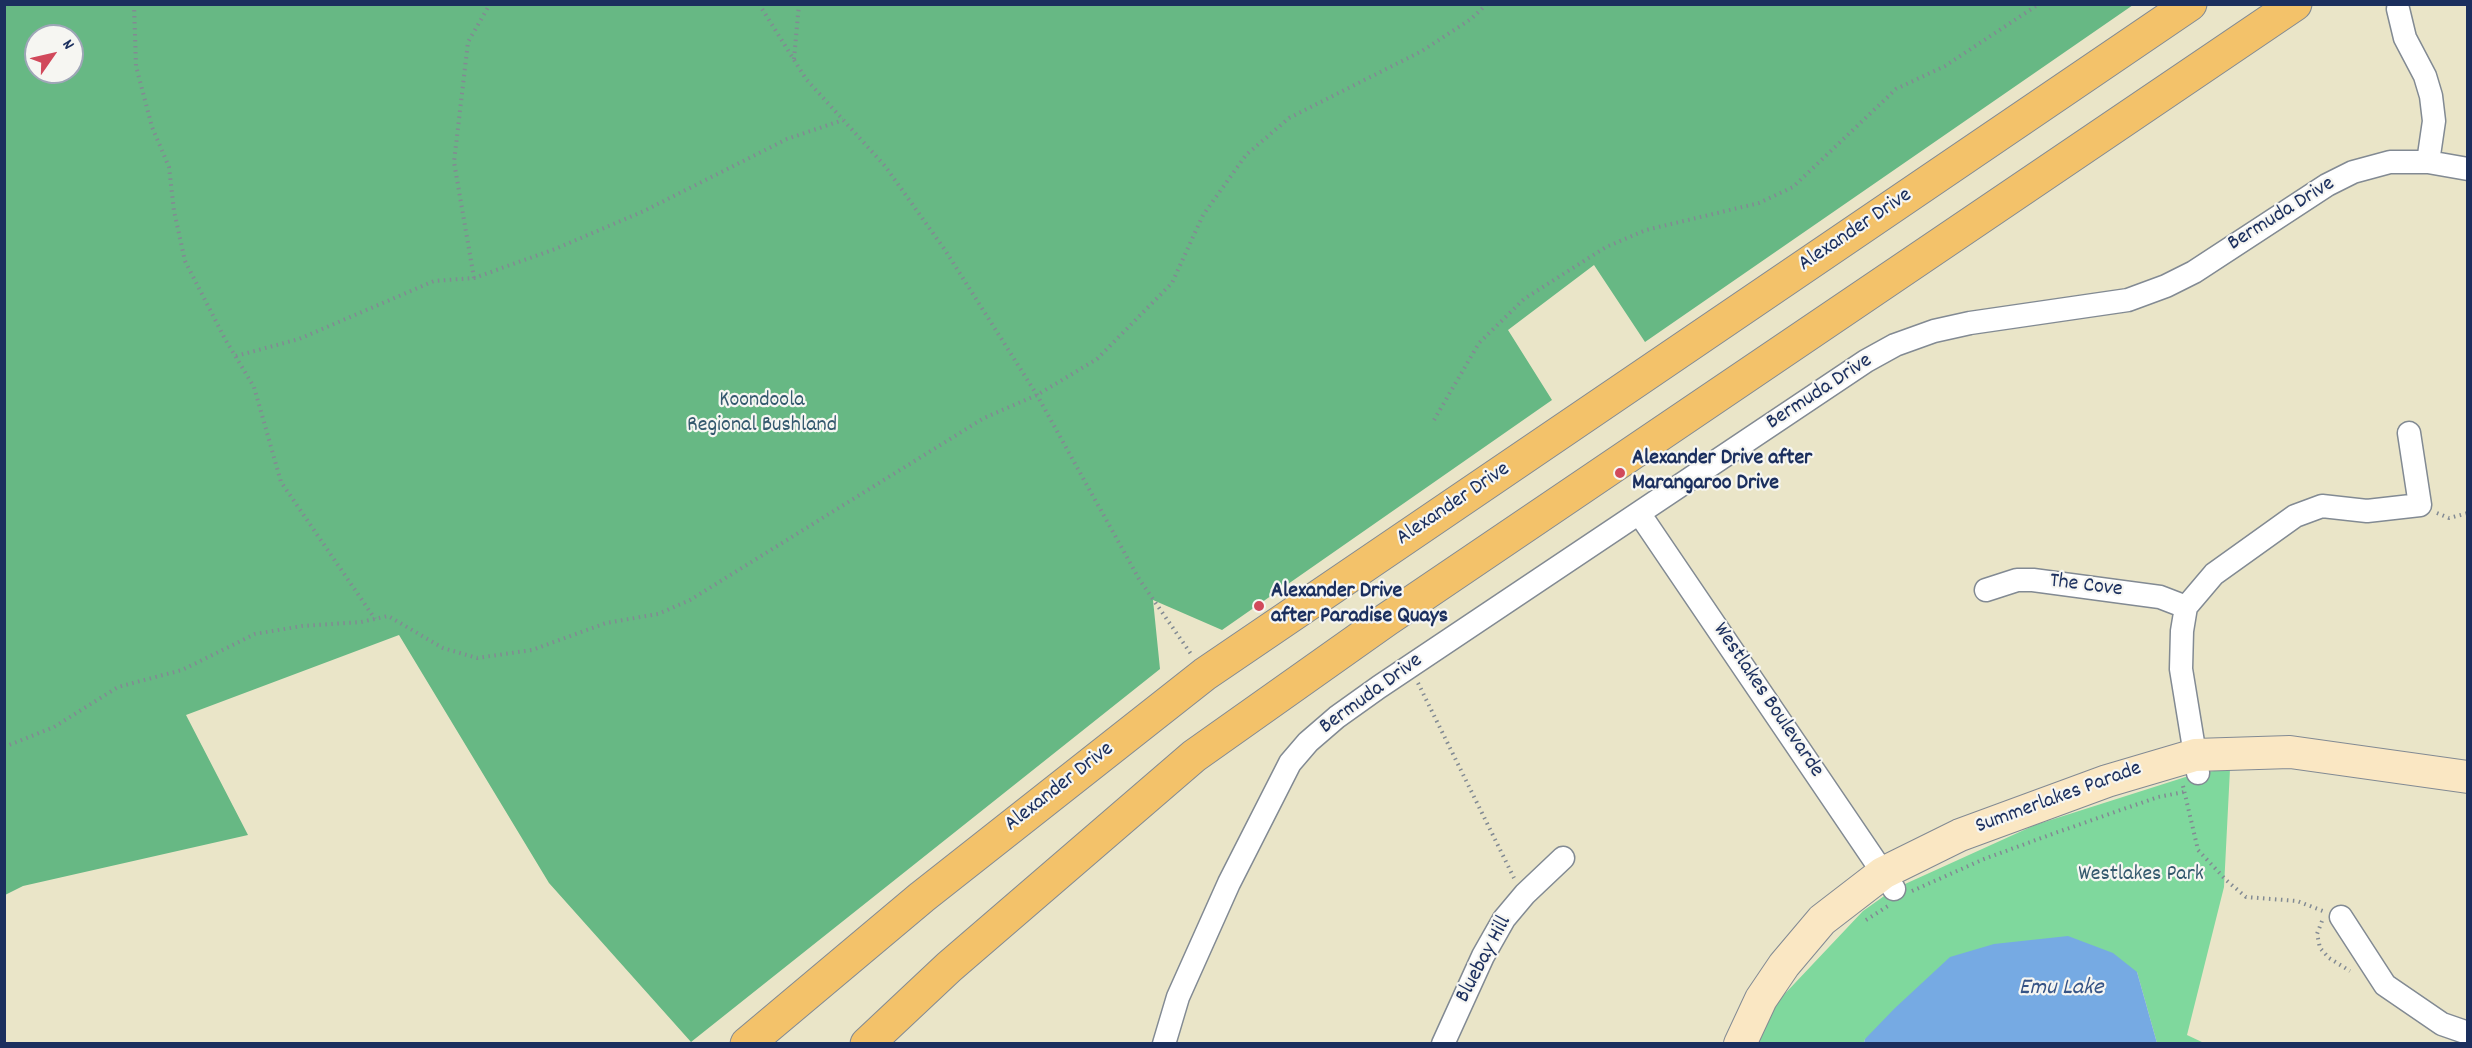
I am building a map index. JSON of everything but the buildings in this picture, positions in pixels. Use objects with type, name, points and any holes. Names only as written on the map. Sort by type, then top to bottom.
[{"type":"main road","name":"Alexander Drive","points":[[747,1044],[922,897],[1205,674],[2190,4]]},
{"type":"main road","points":[[867,1044],[949,967],[1194,756],[1386,620],[2295,4]]},
{"type":"street","points":[[2398,9],[2405,38],[2425,76],[2431,96],[2434,121],[2428,162]]},
{"type":"street","name":"Bermuda Drive","points":[[1164,1044],[1182,986],[1234,873],[1290,763],[1308,742],[1337,717],[1410,666],[1866,361],[1895,345],[1934,331],[1970,323],[2128,300],[2194,272],[2327,185],[2353,172],[2390,162],[2428,162],[2468,169]]},
{"type":"street","points":[[2193,773],[2181,669],[2182,632],[2186,607],[2214,574],[2295,516],[2322,506],[2367,511],[2420,505],[2409,433]]},
{"type":"street","name":"Westlakes Boulevarde","points":[[1639,513],[1895,889]]},
{"type":"street","name":"The Cove","points":[[1986,590],[2017,580],[2033,580],[2160,597],[2186,607]]},
{"type":"street","name":"Summerlakes Parade","points":[[1756,1044],[1778,1001],[1803,967],[1831,937],[1927,868],[1970,848],[2131,788],[2290,752],[2468,777]]},
{"type":"street","name":"Summerlakes Parade","points":[[2193,773],[2230,769],[2285,770],[2468,792]]},
{"type":"street","name":"Bluebay Hill","points":[[1443,1044],[1483,956],[1504,919],[1525,894],[1563,858]]},
{"type":"street","name":"Summerlakes Parade","points":[[1740,1044],[1761,999],[1804,940],[1837,906],[1895,889]]},
{"type":"street","points":[[2341,917],[2385,985],[2442,1024],[2468,1032]]},
{"type":"path","points":[[134,4],[136,66],[152,127],[169,167],[174,211],[185,261],[254,387],[281,482],[375,619]]},
{"type":"path","points":[[474,278],[454,162],[468,42],[490,4]]},
{"type":"path","points":[[759,4],[807,79],[885,166],[945,250],[1037,395],[1139,579],[1205,674]]},
{"type":"path","points":[[794,60],[799,4]]},
{"type":"path","points":[[4,747],[54,727],[118,687],[182,670],[255,634],[388,616],[443,648],[477,658],[532,650],[606,623],[658,614],[690,600],[984,418],[1037,395],[1097,359],[1172,283],[1203,215],[1246,155],[1290,118],[1422,51],[1471,20],[1487,4]]},
{"type":"path","points":[[1434,420],[1479,343],[1524,299],[1606,247],[1646,230],[1759,203],[1792,187],[1896,89],[1945,66],[2039,4]]},
{"type":"path","points":[[236,356],[299,339],[434,281],[474,278],[555,249],[644,211],[787,139],[843,120]]},
{"type":"path","points":[[2420,505],[2448,518],[2468,513]]},
{"type":"path","points":[[1410,666],[1517,884],[1525,894]]},
{"type":"path","points":[[1864,921],[1895,889],[1984,860],[2158,797],[2193,773]]},
{"type":"path","points":[[2226,880],[2246,897],[2297,901],[2341,917]]},
{"type":"green space","name":"Koondoola Regional Bushland","points":[[5,4],[2133,4],[1645,342],[1594,265],[1508,330],[1552,400],[1222,630],[1153,600],[1160,669],[691,1042],[549,883],[399,635],[186,715],[248,835],[23,886],[5,895]]},
{"type":"green space","name":"Westlakes Park","points":[[2230,769],[2224,887],[2187,1035],[2204,1043],[2157,1043],[2137,972],[1865,1039],[1864,1043],[1756,1044],[1778,1001],[1863,911],[1894,889],[2035,825],[2198,773]]},
{"type":"water","name":"Emu Lake","points":[[2068,936],[2113,953],[2137,972],[2157,1043],[1864,1043],[1865,1039],[1895,1008],[1950,957],[1994,944]]},
{"type":"place","name":"Alexander Drive after Marangaroo Drive","points":[[1620,473]]},
{"type":"place","name":"Alexander Drive after Paradise Quays","points":[[1259,606]]}]
